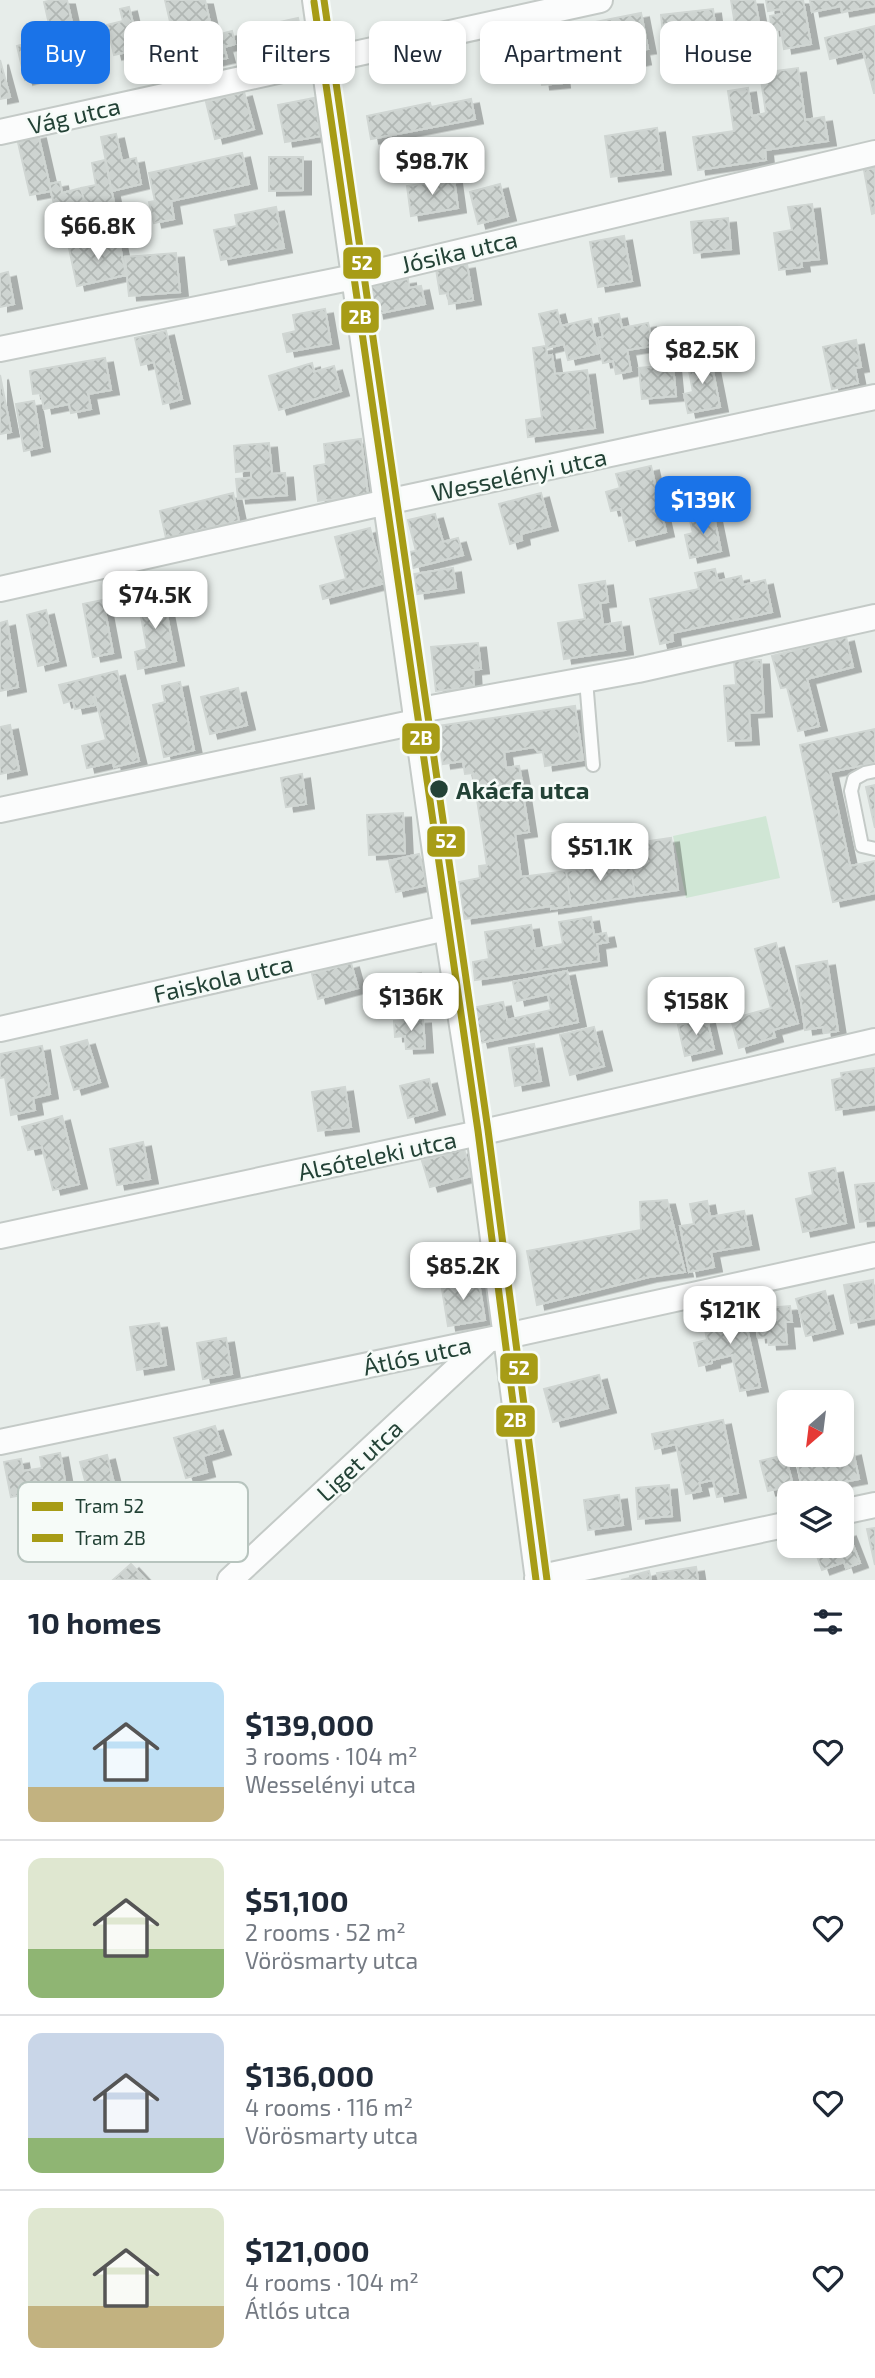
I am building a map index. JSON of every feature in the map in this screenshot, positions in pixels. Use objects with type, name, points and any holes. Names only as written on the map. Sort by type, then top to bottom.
[{"type":"street","points":[[315,0],[318,21]]},
{"type":"street","name":"Vág utca","points":[[355,53],[600,0]]},
{"type":"street","name":"Vág utca","points":[[0,132],[237,79]]},
{"type":"street","points":[[327,84],[415,716],[479,1133],[497,1338],[537,1579],[777,1527]]},
{"type":"street","name":"Jósika utca","points":[[0,349],[355,277],[875,153]]},
{"type":"street","name":"Wesselényi utca","points":[[0,589],[875,397]]},
{"type":"street","points":[[0,810],[415,716],[875,617]]},
{"type":"street","name":"Faiskola utca","points":[[0,1028],[446,928]]},
{"type":"street","name":"Alsóteleki utca","points":[[0,1236],[479,1133],[875,1041]]},
{"type":"street","name":"Átlós utca","points":[[0,1442],[497,1338],[875,1255]]},
{"type":"street","name":"Liget utca","points":[[230,1580],[497,1338]]},
{"type":"street","points":[[854,1510],[875,1505]]},
{"type":"lane","points":[[586,680],[593,765]]},
{"type":"lane","points":[[875,771],[855,779],[851,792],[862,846],[875,849]]},
{"type":"green space","points":[[766,816],[780,878],[686,898],[673,836]]},
{"type":"building","points":[[67,0],[72,21],[48,21],[44,2]]},
{"type":"building","points":[[165,0],[205,0],[210,21],[170,21]]},
{"type":"building","points":[[731,0],[755,0],[759,21],[734,21]]},
{"type":"building","points":[[766,0],[803,0],[811,44],[784,49],[781,29],[777,30],[777,21],[771,21],[770,16],[782,14],[781,9],[768,11]]},
{"type":"building","points":[[810,0],[875,0],[875,6],[842,12],[841,6],[812,12]]},
{"type":"building","points":[[129,7],[132,21],[124,21],[124,53],[114,55],[110,24],[123,21],[120,9]]},
{"type":"building","points":[[713,9],[715,21],[662,21],[661,15]]},
{"type":"building","points":[[641,13],[643,21],[600,21]]},
{"type":"building","points":[[875,26],[874,93],[863,51],[830,59],[825,38]]},
{"type":"building","points":[[232,31],[235,44],[224,47],[227,58],[223,59],[223,33]]},
{"type":"building","points":[[21,45],[21,63],[17,46]]},
{"type":"building","points":[[0,60],[10,97],[0,99]]},
{"type":"building","points":[[798,68],[805,120],[824,117],[828,141],[765,150],[766,160],[698,170],[693,137],[734,131],[728,91],[748,88],[752,116],[766,113],[762,84],[777,84],[777,71]]},
{"type":"building","points":[[244,92],[254,129],[215,139],[206,102]]},
{"type":"building","points":[[314,98],[321,136],[285,142],[278,105]]},
{"type":"building","points":[[471,99],[475,119],[371,139],[367,116],[430,103],[431,107]]},
{"type":"building","points":[[657,128],[663,170],[611,177],[605,136]]},
{"type":"building","points":[[38,134],[51,191],[30,195],[17,138]]},
{"type":"building","points":[[116,134],[122,161],[136,158],[141,184],[112,191],[101,137]]},
{"type":"building","points":[[242,153],[249,184],[171,201],[174,219],[154,223],[149,202],[155,201],[149,173]]},
{"type":"building","points":[[269,157],[303,157],[303,190],[269,191]]},
{"type":"building","points":[[105,160],[115,207],[87,213],[81,188],[96,185],[92,163]]},
{"type":"building","points":[[875,168],[875,213],[872,214],[864,170]]},
{"type":"building","points":[[454,179],[458,208],[411,216],[407,186]]},
{"type":"building","points":[[60,182],[62,193],[81,188],[87,213],[58,220],[49,184]]},
{"type":"building","points":[[500,184],[508,216],[478,224],[470,192]]},
{"type":"building","points":[[812,204],[819,259],[801,261],[802,267],[779,270],[774,233],[792,230],[788,207]]},
{"type":"building","points":[[276,207],[284,248],[221,260],[214,230],[237,226],[235,215]]},
{"type":"building","points":[[728,218],[731,249],[694,253],[691,222]]},
{"type":"building","points":[[624,236],[632,281],[598,287],[590,242]]},
{"type":"building","points":[[118,237],[126,275],[77,286],[69,248]]},
{"type":"building","points":[[176,253],[180,292],[129,296],[125,257]]},
{"type":"building","points":[[467,264],[473,300],[449,304],[448,293],[440,294],[436,269]]},
{"type":"building","points":[[8,272],[14,304],[0,307],[0,274]]},
{"type":"building","points":[[408,279],[409,288],[421,286],[425,304],[376,314],[371,285]]},
{"type":"building","points":[[325,309],[331,344],[287,352],[283,334],[296,331],[293,315]]},
{"type":"building","points":[[557,310],[561,326],[591,319],[599,353],[568,360],[564,344],[547,348],[539,314]]},
{"type":"building","points":[[619,314],[622,328],[648,323],[653,346],[627,350],[631,371],[616,374],[613,361],[603,363],[598,338],[603,337],[599,318]]},
{"type":"building","points":[[166,331],[182,399],[163,404],[154,362],[141,365],[135,338]]},
{"type":"building","points":[[856,340],[861,367],[855,368],[858,383],[832,389],[823,347]]},
{"type":"building","points":[[546,346],[547,356],[552,355],[555,374],[587,370],[595,428],[528,437],[526,420],[542,418],[533,348]]},
{"type":"building","points":[[710,356],[720,407],[688,413],[684,394],[693,392],[687,360]]},
{"type":"building","points":[[105,358],[111,390],[88,394],[91,409],[71,413],[69,404],[44,409],[41,393],[33,394],[30,371]]},
{"type":"building","points":[[312,363],[314,372],[334,366],[341,391],[279,410],[269,376]]},
{"type":"building","points":[[673,365],[676,396],[642,399],[639,368]]},
{"type":"building","points":[[0,375],[11,432],[0,434]]},
{"type":"building","points":[[34,401],[42,447],[24,451],[16,404]]},
{"type":"building","points":[[361,439],[368,495],[318,501],[314,466],[326,464],[324,444]]},
{"type":"building","points":[[269,443],[272,474],[285,473],[287,495],[238,499],[236,479],[251,478],[251,470],[236,472],[234,446]]},
{"type":"building","points":[[651,466],[666,532],[629,541],[621,509],[611,511],[606,492],[620,488],[616,474]]},
{"type":"building","points":[[233,493],[239,521],[166,538],[160,511]]},
{"type":"building","points":[[541,493],[550,526],[521,534],[522,540],[510,544],[499,504]]},
{"type":"building","points":[[713,512],[721,551],[690,558],[685,535],[693,533],[689,517]]},
{"type":"building","points":[[435,514],[443,542],[458,538],[463,555],[413,568],[409,552],[416,551],[408,520]]},
{"type":"building","points":[[370,528],[385,583],[323,599],[320,586],[346,579],[335,537]]},
{"type":"building","points":[[453,568],[456,588],[417,594],[414,574]]},
{"type":"building","points":[[715,569],[718,581],[741,576],[743,585],[765,580],[772,612],[672,633],[673,641],[660,644],[650,599],[699,589],[695,573]]},
{"type":"building","points":[[605,581],[608,602],[600,603],[603,625],[621,622],[625,650],[564,659],[558,623],[585,619],[579,585]]},
{"type":"building","points":[[162,590],[176,661],[138,669],[135,652],[147,649],[137,595]]},
{"type":"building","points":[[103,600],[113,653],[93,657],[83,604]]},
{"type":"building","points":[[46,610],[58,661],[38,666],[27,615]]},
{"type":"building","points":[[7,621],[18,687],[0,691],[0,623]]},
{"type":"building","points":[[846,637],[853,667],[807,679],[819,726],[798,731],[787,687],[781,688],[772,656]]},
{"type":"building","points":[[478,643],[481,669],[473,670],[474,687],[436,691],[431,647]]},
{"type":"building","points":[[761,660],[764,712],[749,713],[751,740],[728,741],[724,686],[736,685],[734,661]]},
{"type":"building","points":[[117,671],[139,761],[114,767],[113,762],[87,768],[82,746],[106,740],[95,696],[95,705],[75,709],[73,700],[64,703],[59,685]]},
{"type":"building","points":[[180,682],[194,750],[164,757],[153,705],[165,702],[162,686]]},
{"type":"building","points":[[238,688],[247,725],[210,734],[201,697]]},
{"type":"building","points":[[575,706],[583,760],[545,766],[543,752],[538,752],[534,747],[504,752],[506,768],[519,766],[522,782],[509,784],[511,796],[523,794],[529,832],[515,834],[521,877],[566,871],[571,906],[551,909],[551,906],[464,919],[459,882],[480,878],[479,866],[487,865],[473,773],[465,774],[463,761],[443,764],[437,726]]},
{"type":"building","points":[[10,725],[19,770],[0,774],[0,727]]},
{"type":"building","points":[[875,729],[875,763],[830,772],[850,866],[875,861],[875,893],[833,902],[800,745]]},
{"type":"building","points":[[302,774],[306,804],[286,807],[281,778]]},
{"type":"building","points":[[875,785],[875,828],[866,787]]},
{"type":"building","points":[[403,813],[405,853],[369,855],[367,815]]},
{"type":"building","points":[[671,838],[678,890],[635,896],[628,844]]},
{"type":"building","points":[[419,854],[427,885],[396,892],[389,861]]},
{"type":"building","points":[[630,861],[635,896],[571,906],[566,871]]},
{"type":"building","points":[[591,917],[594,935],[606,933],[608,942],[597,944],[599,961],[475,980],[473,962],[489,959],[485,932],[531,925],[535,949],[563,944],[559,922]]},
{"type":"building","points":[[776,943],[798,1023],[773,1030],[775,1037],[739,1048],[731,1019],[771,1008],[755,949]]},
{"type":"building","points":[[827,961],[838,1031],[824,1033],[823,1027],[805,1030],[796,966]]},
{"type":"building","points":[[351,963],[358,988],[318,999],[312,974]]},
{"type":"building","points":[[567,971],[578,1022],[480,1043],[472,1008],[503,1002],[507,1020],[551,1010],[548,994],[517,1001],[513,982]]},
{"type":"building","points":[[421,973],[426,1004],[392,1009],[387,979]]},
{"type":"building","points":[[423,1019],[425,1048],[406,1049],[405,1036],[395,1037],[394,1021]]},
{"type":"building","points":[[707,1019],[714,1049],[685,1056],[678,1025]]},
{"type":"building","points":[[594,1027],[604,1066],[570,1075],[560,1035]]},
{"type":"building","points":[[87,1040],[100,1082],[74,1090],[61,1047]]},
{"type":"building","points":[[534,1044],[541,1081],[515,1086],[509,1048]]},
{"type":"building","points":[[42,1046],[50,1094],[33,1098],[35,1110],[11,1115],[5,1077],[0,1078],[0,1054]]},
{"type":"building","points":[[875,1068],[875,1104],[836,1110],[832,1080],[842,1078],[841,1073]]},
{"type":"building","points":[[429,1079],[437,1110],[408,1118],[400,1086]]},
{"type":"building","points":[[345,1087],[351,1127],[318,1131],[312,1092]]},
{"type":"building","points":[[62,1116],[79,1184],[53,1190],[42,1147],[28,1150],[22,1127]]},
{"type":"building","points":[[143,1142],[150,1179],[117,1185],[110,1149]]},
{"type":"building","points":[[464,1149],[471,1176],[430,1187],[422,1161]]},
{"type":"building","points":[[835,1168],[846,1223],[803,1232],[796,1199],[813,1195],[809,1173]]},
{"type":"building","points":[[875,1183],[875,1220],[860,1222],[855,1185]]},
{"type":"building","points":[[667,1200],[685,1272],[649,1277],[537,1305],[527,1251],[641,1230],[640,1202]]},
{"type":"building","points":[[707,1201],[710,1217],[744,1211],[751,1245],[711,1252],[714,1267],[689,1272],[680,1226],[694,1224],[690,1204]]},
{"type":"building","points":[[478,1277],[485,1320],[448,1326],[441,1283]]},
{"type":"building","points":[[873,1280],[875,1318],[851,1323],[844,1285]]},
{"type":"building","points":[[825,1291],[835,1329],[806,1336],[796,1299]]},
{"type":"building","points":[[790,1306],[792,1322],[785,1322],[787,1344],[769,1345],[768,1337],[758,1338],[755,1309]]},
{"type":"building","points":[[743,1310],[760,1387],[740,1391],[732,1355],[699,1366],[694,1343],[707,1340],[703,1318]]},
{"type":"building","points":[[159,1323],[166,1365],[137,1370],[130,1327]]},
{"type":"building","points":[[226,1338],[232,1374],[203,1379],[197,1343]]},
{"type":"building","points":[[599,1375],[608,1408],[553,1422],[544,1389]]},
{"type":"building","points":[[723,1420],[738,1493],[717,1497],[713,1480],[699,1483],[701,1491],[686,1494],[676,1444],[655,1449],[652,1434]]},
{"type":"building","points":[[215,1426],[223,1450],[203,1456],[207,1472],[186,1478],[174,1438]]},
{"type":"building","points":[[60,1453],[65,1481],[18,1482],[18,1496],[11,1497],[4,1462],[21,1459],[23,1471],[42,1468],[40,1457]]},
{"type":"building","points":[[107,1455],[114,1482],[85,1482],[80,1462]]},
{"type":"building","points":[[854,1456],[859,1479],[800,1481],[798,1467],[854,1467]]},
{"type":"building","points":[[777,1457],[777,1467],[788,1467],[792,1481],[777,1481],[777,1489],[768,1491],[760,1461]]},
{"type":"building","points":[[669,1485],[672,1516],[638,1519],[636,1488]]},
{"type":"building","points":[[619,1495],[623,1525],[588,1530],[584,1500]]},
{"type":"building","points":[[875,1528],[875,1565],[867,1529]]},
{"type":"building","points":[[854,1548],[860,1563],[846,1568],[844,1562],[822,1570],[818,1558],[854,1558]]},
{"type":"building","points":[[131,1564],[146,1580],[113,1580]]},
{"type":"building","points":[[696,1567],[698,1580],[659,1580],[657,1573]]},
{"type":"building","points":[[649,1571],[651,1580],[621,1580],[630,1576]]},
{"type":"tram line","name":"52","points":[[324,0],[488,1130],[547,1580]]},
{"type":"tram line","name":"2B","points":[[314,2],[478,1131],[536,1580]]},
{"type":"place","name":"Akácfa utca","points":[[439,789]]}]
